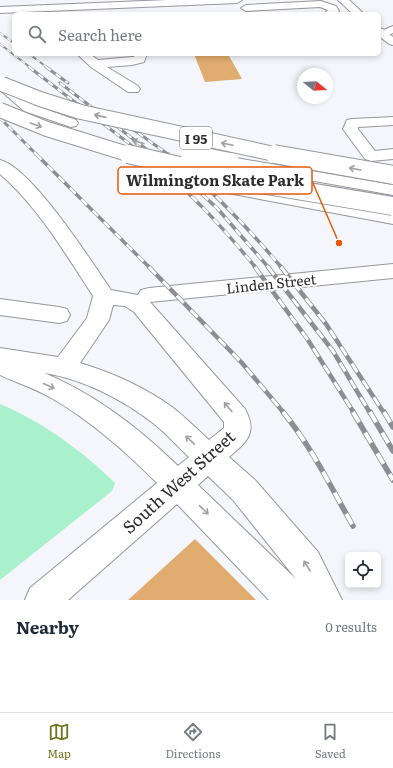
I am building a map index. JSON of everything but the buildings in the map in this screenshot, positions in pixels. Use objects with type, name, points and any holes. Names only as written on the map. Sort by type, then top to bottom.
[{"type":"main road","points":[[0,10],[10,4],[98,0]]},
{"type":"main road","points":[[10,4],[117,7],[237,0]]},
{"type":"main road","points":[[343,0],[357,12]]},
{"type":"main road","points":[[245,7],[321,4],[332,8],[334,11],[332,12]]},
{"type":"main road","points":[[104,12],[117,7]]},
{"type":"main road","points":[[387,32],[393,42]]},
{"type":"main road","points":[[85,56],[94,64],[132,89]]},
{"type":"main road","points":[[94,64],[132,61],[140,59],[141,56]]},
{"type":"main road","points":[[1,83],[29,108],[71,123],[132,141],[230,162],[393,190]]},
{"type":"main road","name":"I 95","points":[[1,83],[40,99],[81,112],[282,156],[393,175]]},
{"type":"main road","name":"I 95","points":[[0,110],[50,130],[145,159],[248,181],[393,206]]},
{"type":"main road","points":[[393,121],[352,123],[350,129],[371,156],[393,154]]},
{"type":"main road","points":[[0,124],[75,151],[145,170],[234,190],[393,218]]},
{"type":"main road","points":[[0,165],[14,176],[46,211],[104,296],[98,320],[64,367]]},
{"type":"main road","name":"Linden Street","points":[[149,295],[393,271]]},
{"type":"main road","name":"South West Street","points":[[42,600],[209,458],[234,436],[238,430],[239,423],[233,414],[142,306],[131,300],[104,296]]},
{"type":"main road","points":[[0,307],[59,315]]},
{"type":"main road","points":[[0,357],[64,367],[123,390],[164,416],[244,490],[306,564],[325,600]]},
{"type":"main road","points":[[0,365],[61,392],[88,408],[144,451],[293,600]]},
{"type":"green space","points":[[0,404],[47,428],[89,460],[115,483],[112,491],[0,580]]},
{"type":"railway","points":[[0,33],[12,42]]},
{"type":"railway","points":[[0,44],[12,53]]},
{"type":"railway","points":[[16,56],[31,68]]},
{"type":"railway","points":[[32,56],[48,68]]},
{"type":"railway","points":[[29,67],[144,155]]},
{"type":"railway","points":[[46,67],[68,83]]},
{"type":"railway","points":[[60,83],[154,155]]},
{"type":"railway","points":[[109,112],[169,155]]},
{"type":"railway","points":[[0,118],[149,267]]},
{"type":"railway","points":[[143,154],[174,180],[203,208],[256,268]]},
{"type":"railway","points":[[153,154],[183,177],[217,208],[269,268]]},
{"type":"railway","points":[[168,154],[199,180],[228,208],[282,268]]},
{"type":"railway","points":[[149,267],[242,363],[284,413]]},
{"type":"railway","points":[[255,267],[308,340],[354,413]]},
{"type":"railway","points":[[268,267],[333,351],[370,413]]},
{"type":"railway","points":[[281,267],[326,324],[384,413]]},
{"type":"railway","points":[[283,412],[312,453],[353,526]]},
{"type":"railway","points":[[353,412],[393,480]]},
{"type":"railway","points":[[370,412],[393,451]]},
{"type":"railway","points":[[384,412],[393,427]]},
{"type":"place","name":"Wilmington Skate Park","points":[[339,243]]}]
